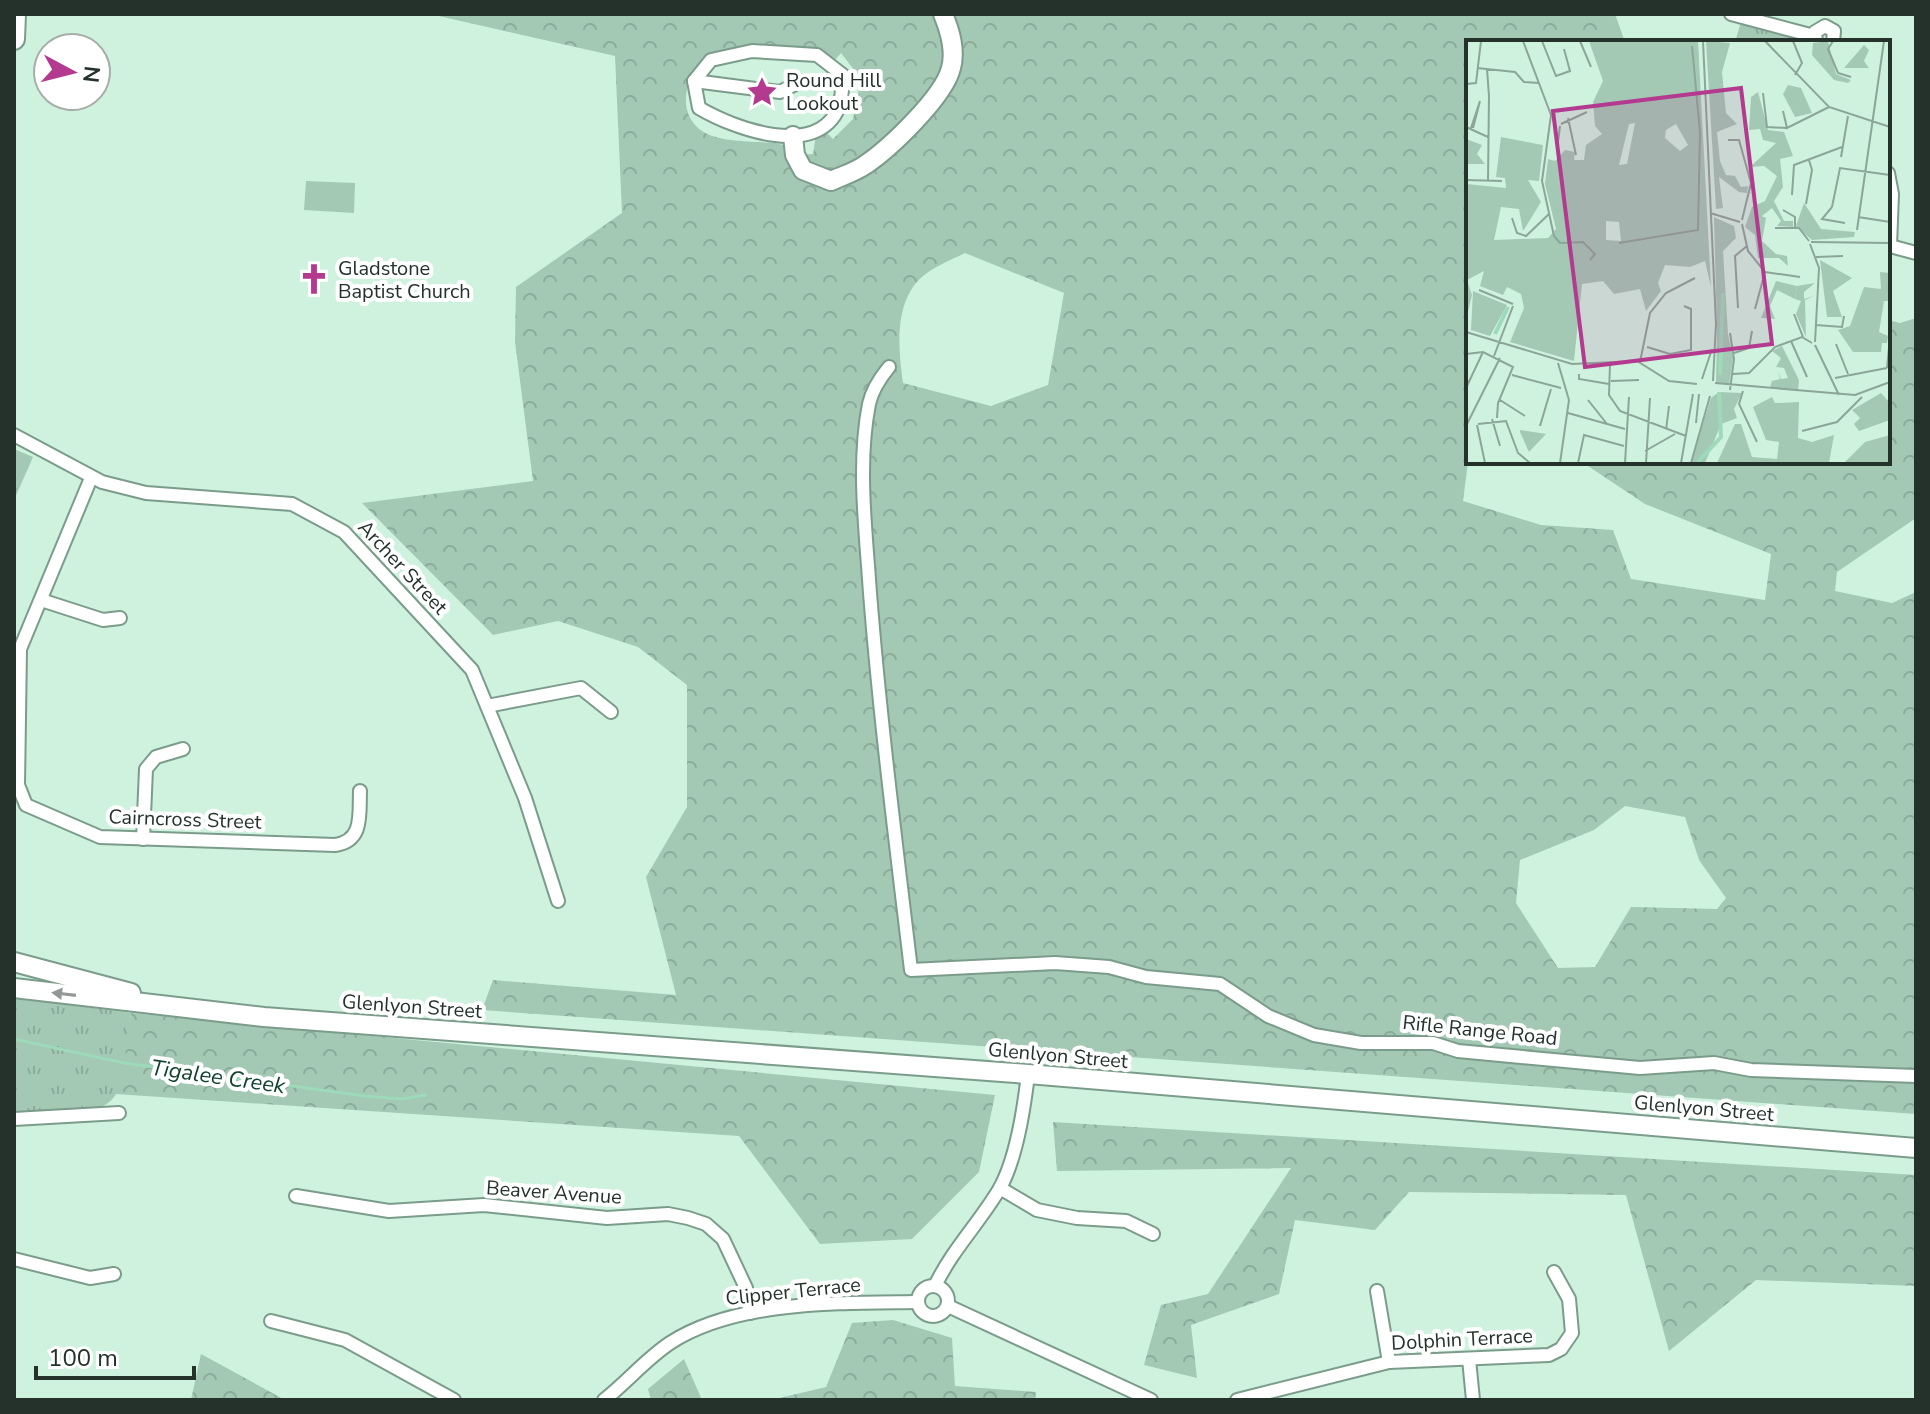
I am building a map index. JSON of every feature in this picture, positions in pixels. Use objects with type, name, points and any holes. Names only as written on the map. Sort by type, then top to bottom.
[{"type":"main road","points":[[14,39],[15,14]]},
{"type":"main road","points":[[793,136],[795,155],[803,170],[831,181],[863,167],[891,145],[931,101],[951,70],[953,38],[943,14]]},
{"type":"main road","name":"Glenlyon Street","points":[[14,962],[197,1011]]},
{"type":"main road","name":"Glenlyon Street","points":[[14,988],[197,1011],[1028,1074],[1916,1148]]},
{"type":"street","points":[[1731,14],[1815,39],[1817,29],[1830,28],[1838,14]]},
{"type":"street","points":[[752,51],[817,55],[844,76],[839,108],[816,131],[793,136],[772,135],[724,122],[699,108],[694,81],[711,60],[752,51]]},
{"type":"street","points":[[694,81],[780,92],[801,81]]},
{"type":"street","points":[[1890,184],[1890,230]]},
{"type":"street","points":[[1890,248],[1916,253]]},
{"type":"street","name":"Rifle Range Road","points":[[889,367],[869,403],[864,469],[865,530],[875,668],[911,970],[1055,963],[1220,984],[1279,1021],[1314,1035],[1361,1043],[1433,1043],[1458,1051],[1640,1068],[1714,1063],[1751,1070],[1916,1076]]},
{"type":"street","name":"Archer Street","points":[[14,435],[91,478],[146,493],[292,504],[344,532],[472,670],[525,798],[558,901]]},
{"type":"street","name":"Cairncross Street","points":[[91,478],[20,649],[18,785],[26,805],[87,833],[143,839],[343,844],[357,832],[360,791]]},
{"type":"street","points":[[41,600],[103,620],[120,618]]},
{"type":"street","points":[[487,706],[581,688],[611,712]]},
{"type":"street","points":[[143,839],[146,769],[156,757],[183,749]]},
{"type":"street","points":[[935,1286],[947,1260],[1000,1188],[1007,1173],[1028,1074]]},
{"type":"street","points":[[14,1119],[119,1113]]},
{"type":"street","points":[[1000,1188],[1037,1210],[1077,1218],[1126,1221],[1153,1234]]},
{"type":"street","name":"Beaver Avenue","points":[[296,1196],[389,1211],[484,1205],[607,1218],[668,1214],[688,1218],[706,1224],[723,1239],[746,1288],[750,1313]]},
{"type":"street","points":[[14,1259],[90,1278],[114,1274]]},
{"type":"street","name":"Dolphin Terrace","points":[[1237,1400],[1389,1362],[1549,1355],[1561,1349],[1572,1333],[1569,1299],[1554,1272]]},
{"type":"street","points":[[935,1286],[947,1295],[948,1306],[941,1314],[931,1317],[922,1312],[917,1302],[924,1288],[935,1286]]},
{"type":"street","points":[[1377,1291],[1389,1362]]},
{"type":"street","name":"Clipper Terrace","points":[[604,1400],[669,1344],[714,1321],[750,1313],[857,1303],[917,1302]]},
{"type":"street","points":[[948,1306],[1151,1400]]},
{"type":"street","points":[[271,1321],[345,1340],[454,1400]]},
{"type":"street","points":[[1469,1359],[1473,1400]]},
{"type":"green space","points":[[430,14],[1615,14],[1624,40],[1466,40],[1468,464],[1463,501],[1541,525],[1613,530],[1631,579],[1765,600],[1771,554],[1645,504],[1585,464],[1890,464],[1890,320],[1900,323],[1916,318],[1916,518],[1837,572],[1835,591],[1892,603],[1916,592],[1916,1114],[482,1010],[493,980],[676,995],[646,877],[687,807],[687,685],[638,647],[558,621],[493,635],[362,503],[533,481],[515,342],[516,287],[622,213],[615,56]],"holes":[[[744,46],[809,50],[834,61],[841,53],[861,79],[853,119],[833,139],[823,129],[816,135],[813,154],[790,156],[783,145],[728,140],[709,135],[694,124],[686,106],[686,96],[691,77],[707,57],[722,50]],[[965,253],[1064,293],[1048,385],[991,406],[903,383],[899,339],[908,295],[927,273]],[[1625,806],[1685,817],[1699,860],[1726,898],[1717,909],[1631,907],[1595,967],[1558,968],[1516,903],[1520,860],[1594,830]]]},
{"type":"green space","points":[[1741,22],[1802,40],[1736,40]]},
{"type":"green space","points":[[306,181],[355,183],[354,213],[304,210]]},
{"type":"green space","points":[[14,449],[33,457],[14,500]]},
{"type":"green space","points":[[14,997],[131,1013],[121,1079],[116,1094],[108,1103],[83,1112],[14,1111]]},
{"type":"green space","points":[[131,1013],[995,1095],[979,1172],[912,1239],[820,1244],[739,1136],[116,1094]]},
{"type":"green space","points":[[1053,1122],[1916,1175],[1916,1286],[1756,1280],[1669,1351],[1626,1195],[1409,1192],[1375,1230],[1295,1220],[1279,1294],[1191,1325],[1197,1378],[1144,1365],[1161,1305],[1208,1294],[1291,1168],[1057,1171]]},
{"type":"green space","points":[[893,1320],[952,1338],[955,1386],[1036,1392],[1035,1400],[771,1400],[826,1387],[852,1323]]},
{"type":"green space","points":[[201,1354],[285,1400],[191,1400]]},
{"type":"green space","points":[[684,1359],[702,1400],[651,1400],[648,1389]]},
{"type":"waterway","name":"Tigalee Creek","points":[[14,1039],[124,1063],[365,1096],[402,1099],[425,1095]]},
{"type":"place","name":"Round Hill Lookout","points":[[762,92]]},
{"type":"place","name":"Gladstone Baptist Church","points":[[314,279]]}]
